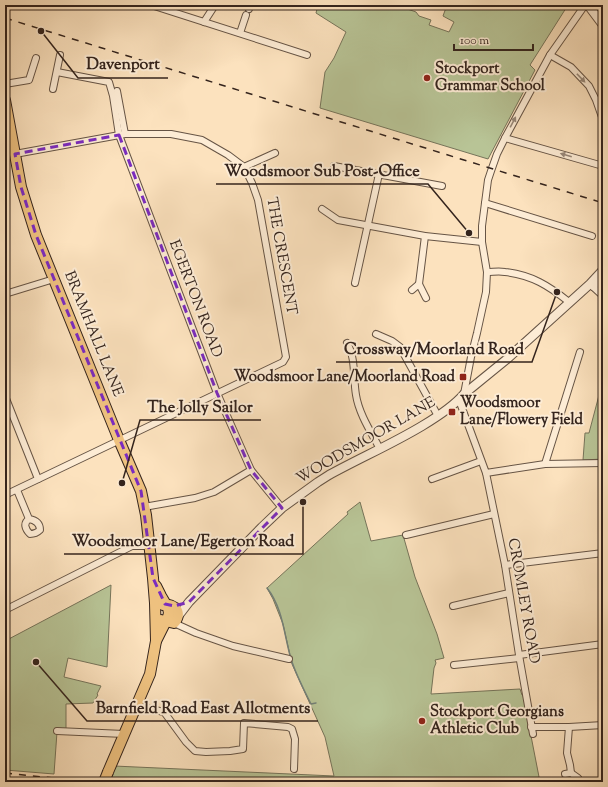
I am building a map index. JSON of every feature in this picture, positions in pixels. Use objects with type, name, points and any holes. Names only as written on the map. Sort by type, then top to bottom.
[{"type":"main road","name":"BRAMHALL LANE","points":[[5,100],[21,187],[36,235],[141,491],[144,507],[153,578],[156,641],[150,674],[106,777]]},
{"type":"main road","name":"BRAMHALL LANE","points":[[153,578],[161,596],[172,614],[156,641]]},
{"type":"main road","points":[[158,607],[172,614],[155,615],[158,607]]},
{"type":"street","points":[[151,5],[307,55]]},
{"type":"street","points":[[204,22],[215,5]]},
{"type":"street","points":[[461,397],[478,333],[486,292],[487,272],[482,242],[482,226],[488,180],[497,154],[550,55],[585,5]]},
{"type":"street","points":[[588,5],[603,25]]},
{"type":"street","points":[[240,33],[248,10]]},
{"type":"street","points":[[53,89],[60,55]]},
{"type":"street","points":[[550,55],[571,67],[589,86],[603,120]]},
{"type":"street","points":[[5,84],[29,80],[36,58]]},
{"type":"street","points":[[57,72],[109,82],[122,135]]},
{"type":"street","points":[[118,91],[122,135]]},
{"type":"street","name":"THE CRESCENT","points":[[5,495],[283,362],[286,358],[258,200],[252,182],[244,167],[228,155],[202,140],[171,134],[122,135],[15,154]]},
{"type":"street","name":"EGERTON ROAD","points":[[122,135],[217,393],[251,470],[282,508]]},
{"type":"street","points":[[505,138],[603,166]]},
{"type":"street","points":[[244,167],[275,153]]},
{"type":"street","points":[[334,166],[442,186]]},
{"type":"street","points":[[355,283],[379,174]]},
{"type":"street","points":[[485,203],[592,236]]},
{"type":"street","points":[[322,209],[338,220],[425,236],[482,242]]},
{"type":"street","points":[[412,290],[418,284],[425,236]]},
{"type":"street","name":"WOODSMOOR LANE","points":[[172,614],[189,602],[282,508],[329,475],[410,434],[438,416],[507,360],[569,302],[591,286],[603,270]]},
{"type":"street","points":[[487,272],[505,272],[538,280],[553,289],[569,302]]},
{"type":"street","points":[[5,294],[54,279]]},
{"type":"street","points":[[603,279],[591,286],[603,296]]},
{"type":"street","points":[[418,284],[426,298]]},
{"type":"street","points":[[376,334],[392,341],[400,347],[438,416]]},
{"type":"street","points":[[347,343],[351,350],[356,396],[363,416],[380,449]]},
{"type":"street","points":[[545,464],[580,352]]},
{"type":"street","points":[[5,396],[38,480]]},
{"type":"street","name":"CROMLEY ROAD","points":[[461,397],[486,473],[505,565],[519,657],[533,734]]},
{"type":"street","points":[[432,479],[481,461]]},
{"type":"street","points":[[486,473],[545,464],[603,463]]},
{"type":"street","points":[[144,507],[195,498],[214,492],[251,470]]},
{"type":"street","points":[[17,490],[29,519]]},
{"type":"street","points":[[406,534],[494,514]]},
{"type":"street","points":[[5,610],[132,546],[149,546]]},
{"type":"street","points":[[505,565],[603,553]]},
{"type":"street","points":[[453,606],[509,593]]},
{"type":"street","points":[[172,614],[196,633],[233,646],[289,659]]},
{"type":"street","points":[[454,665],[603,644]]},
{"type":"street","points":[[137,706],[164,712],[186,742],[195,751],[230,751],[243,749],[244,723],[288,727],[292,729],[295,739],[294,769]]},
{"type":"street","points":[[531,727],[603,725]]},
{"type":"street","points":[[569,727],[567,753],[570,765],[568,774],[578,778]]},
{"type":"street","points":[[57,731],[124,734]]},
{"type":"highlighted area","points":[[119,135],[217,393],[251,470],[282,508],[189,602],[174,606],[165,604],[153,578],[141,491],[36,235],[21,187],[15,154]]},
{"type":"green space","name":"Stockport Grammar School","points":[[318,5],[396,5],[416,12],[419,16],[431,20],[429,25],[449,32],[454,22],[443,16],[447,5],[568,5],[530,65],[535,70],[488,159],[320,108],[325,72],[334,58],[346,32],[316,13]]},
{"type":"green space","points":[[603,380],[603,459],[583,460],[585,433],[589,433]]},
{"type":"green space","points":[[360,502],[371,541],[403,535],[415,577],[437,634],[444,658],[435,660],[436,663],[431,694],[520,689],[523,695],[540,782],[296,782],[110,778],[114,766],[334,776],[325,737],[292,664],[283,624],[267,588],[348,514],[347,512]]},
{"type":"green space","points":[[111,585],[107,667],[68,658],[64,677],[101,686],[93,703],[66,704],[66,731],[57,732],[54,774],[5,770],[5,641]]},
{"type":"green space","points":[[5,777],[80,782],[5,782]]},
{"type":"waterway","points":[[267,588],[277,604],[291,659],[298,677],[311,704],[316,703]]},
{"type":"railway","points":[[5,18],[603,203]]},
{"type":"railway","points":[[5,773],[68,779],[131,782]]},
{"type":"place","name":"Davenport","points":[[41,31]]},
{"type":"place","name":"Stockport Grammar School","points":[[427,78]]},
{"type":"place","name":"Woodsmoor Sub Post-Office","points":[[469,233]]},
{"type":"place","name":"Crossway/Moorland Road","points":[[557,292]]},
{"type":"place","name":"Woodsmoor Lane/Moorland Road","points":[[463,377]]},
{"type":"place","name":"Woodsmoor Lane/Flowery Field","points":[[452,412]]},
{"type":"place","name":"The Jolly Sailor","points":[[122,483]]},
{"type":"place","name":"Woodsmoor Lane/Egerton Road","points":[[303,502]]},
{"type":"place","name":"Barnfield Road East Allotments","points":[[36,662]]},
{"type":"place","name":"Stockport Georgians Athletic Club","points":[[422,721]]}]
